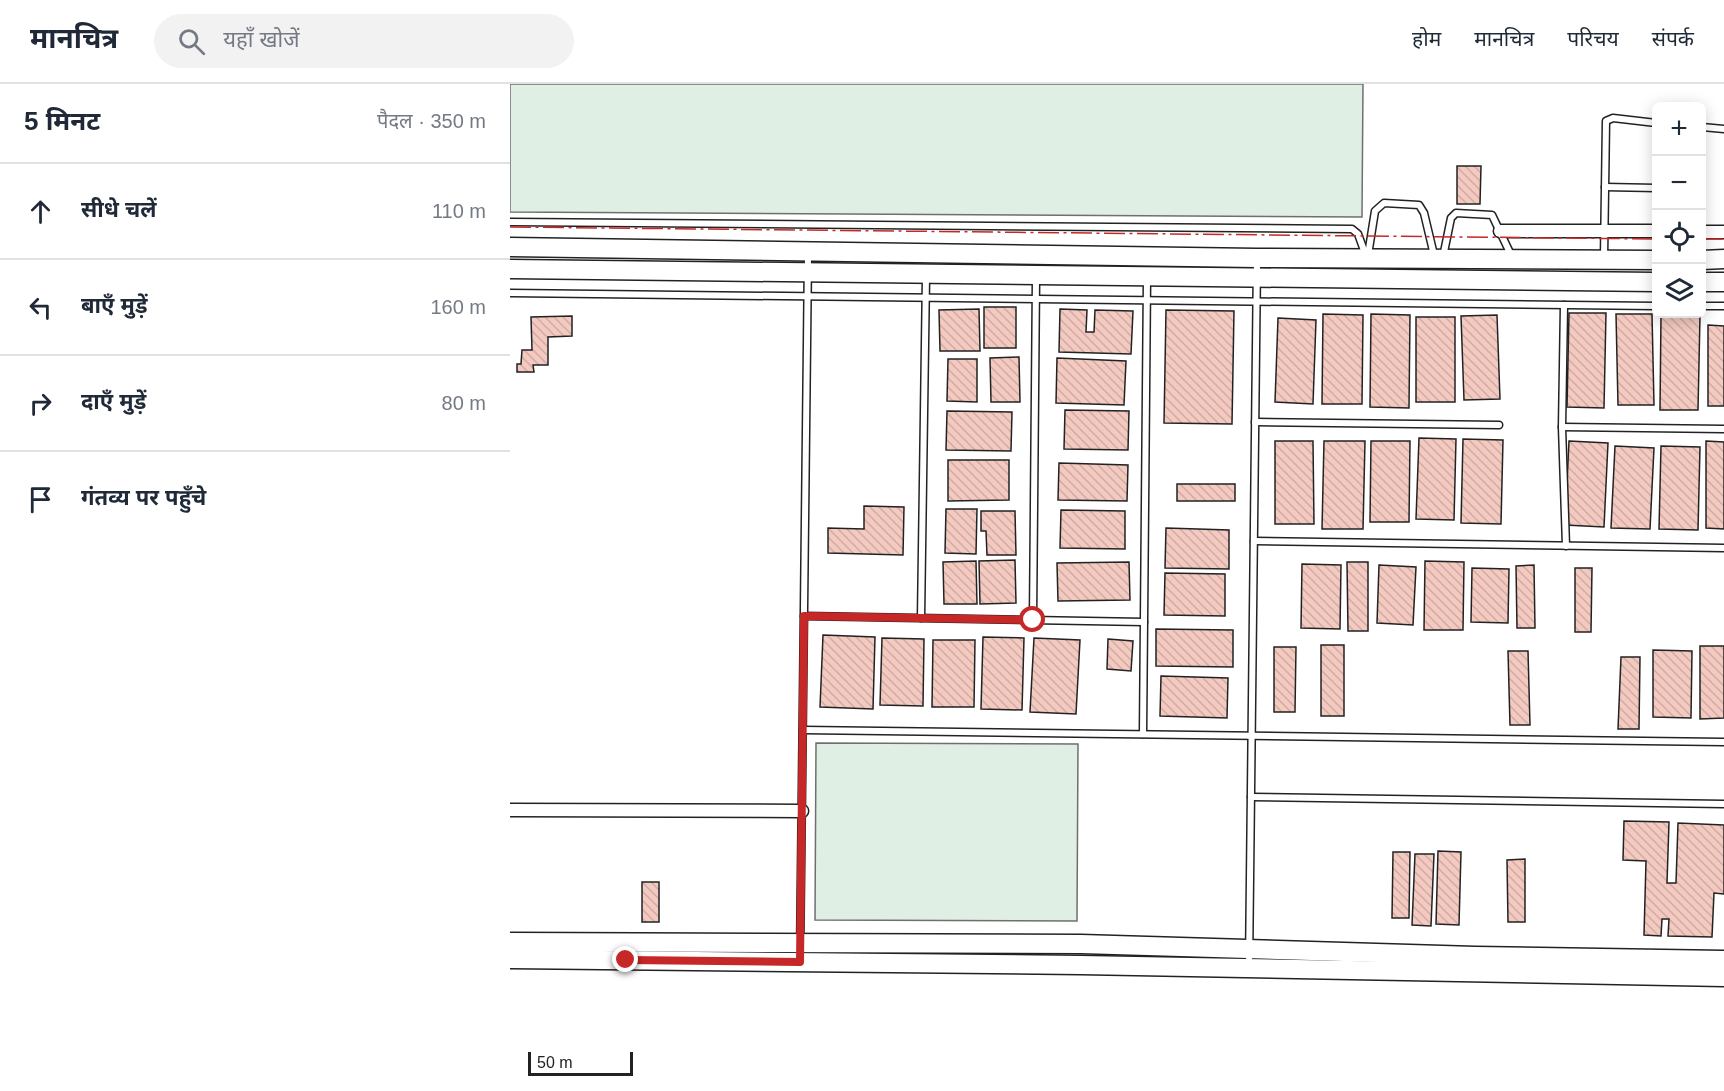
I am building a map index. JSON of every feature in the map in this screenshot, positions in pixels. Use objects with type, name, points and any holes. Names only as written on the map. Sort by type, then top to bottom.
[{"type":"street","points":[[1500,231],[1652,231]]},
{"type":"street","points":[[1706,232],[1724,232]]},
{"type":"street","points":[[510,247],[1257,258],[1652,260]]},
{"type":"street","points":[[1706,260],[1724,259]]},
{"type":"street","points":[[510,269],[1652,282]]},
{"type":"street","points":[[1706,282],[1724,282]]},
{"type":"street","points":[[510,810],[802,812]]},
{"type":"street","points":[[510,942],[800,953],[1724,960]]},
{"type":"street","points":[[510,959],[800,953]]},
{"type":"street","points":[[1250,958],[1724,977]]},
{"type":"lane","points":[[1604,260],[1606,121],[1613,118],[1652,123]]},
{"type":"lane","points":[[1706,127],[1724,129]]},
{"type":"lane","points":[[1605,187],[1652,188]]},
{"type":"lane","points":[[1368,259],[1376,211],[1384,203],[1419,205],[1424,213],[1438,258]]},
{"type":"lane","points":[[1438,258],[1453,215],[1488,213],[1492,215],[1513,259]]},
{"type":"lane","points":[[510,222],[1352,229],[1358,234],[1368,259]]},
{"type":"lane","points":[[800,953],[808,250]]},
{"type":"lane","points":[[1250,958],[1257,258]]},
{"type":"lane","points":[[921,618],[926,274]]},
{"type":"lane","points":[[1033,620],[1036,276]]},
{"type":"lane","points":[[1143,734],[1147,277]]},
{"type":"lane","points":[[510,293],[1652,306]]},
{"type":"lane","points":[[1564,305],[1562,427],[1566,546]]},
{"type":"lane","points":[[1706,306],[1724,306]]},
{"type":"lane","points":[[1255,422],[1498,425]]},
{"type":"lane","points":[[1562,427],[1724,429]]},
{"type":"lane","points":[[1254,541],[1724,548]]},
{"type":"lane","points":[[804,616],[1144,622]]},
{"type":"lane","points":[[803,729],[1724,742]]},
{"type":"lane","points":[[1251,797],[1724,804]]},
{"type":"green space","points":[[510,84],[1363,84],[1362,217],[510,212]]},
{"type":"green space","points":[[816,743],[1078,744],[1077,921],[815,920]]},
{"type":"building","points":[[1457,166],[1481,166],[1480,204],[1457,204]]},
{"type":"building","points":[[984,307],[1016,307],[1016,348],[984,348]]},
{"type":"building","points":[[979,309],[980,351],[940,351],[939,310]]},
{"type":"building","points":[[1060,309],[1087,310],[1086,332],[1094,332],[1095,310],[1133,311],[1131,354],[1059,352]]},
{"type":"building","points":[[1166,310],[1234,311],[1232,424],[1164,423]]},
{"type":"building","points":[[1569,313],[1606,313],[1604,408],[1567,407]]},
{"type":"building","points":[[1323,314],[1363,315],[1362,404],[1322,404]]},
{"type":"building","points":[[1371,314],[1410,315],[1409,408],[1370,407]]},
{"type":"building","points":[[1616,314],[1652,314],[1654,405],[1618,405]]},
{"type":"building","points":[[1497,315],[1500,399],[1464,400],[1461,316]]},
{"type":"building","points":[[572,316],[572,336],[548,337],[548,365],[533,365],[534,372],[517,372],[517,364],[521,364],[522,350],[532,350],[531,317]]},
{"type":"building","points":[[1416,317],[1455,317],[1455,402],[1416,402]]},
{"type":"building","points":[[1278,318],[1316,320],[1313,404],[1275,402]]},
{"type":"building","points":[[1661,318],[1700,318],[1698,410],[1660,410]]},
{"type":"building","points":[[1708,325],[1724,326],[1724,406],[1708,406]]},
{"type":"building","points":[[1019,357],[1020,402],[991,402],[990,358]]},
{"type":"building","points":[[1057,358],[1126,361],[1124,405],[1056,403]]},
{"type":"building","points":[[948,359],[977,359],[977,402],[947,401]]},
{"type":"building","points":[[1065,410],[1129,411],[1128,450],[1064,449]]},
{"type":"building","points":[[947,411],[1012,412],[1011,451],[946,450]]},
{"type":"building","points":[[1419,438],[1456,439],[1454,520],[1416,519]]},
{"type":"building","points":[[1463,439],[1503,440],[1501,524],[1461,523]]},
{"type":"building","points":[[1275,441],[1313,441],[1314,524],[1275,524]]},
{"type":"building","points":[[1324,441],[1365,441],[1363,529],[1322,529]]},
{"type":"building","points":[[1371,441],[1410,441],[1409,522],[1370,522]]},
{"type":"building","points":[[1569,441],[1608,443],[1604,527],[1565,525]]},
{"type":"building","points":[[1706,441],[1724,442],[1724,529],[1706,528]]},
{"type":"building","points":[[1615,446],[1654,448],[1650,529],[1611,528]]},
{"type":"building","points":[[1661,446],[1700,447],[1698,530],[1659,529]]},
{"type":"building","points":[[948,460],[1009,460],[1009,500],[948,501]]},
{"type":"building","points":[[1059,463],[1128,465],[1127,501],[1058,500]]},
{"type":"building","points":[[1177,484],[1235,484],[1235,501],[1177,501]]},
{"type":"building","points":[[864,506],[904,507],[903,555],[828,553],[828,528],[864,529]]},
{"type":"building","points":[[946,509],[977,509],[976,554],[945,553]]},
{"type":"building","points":[[1061,510],[1125,511],[1125,549],[1060,548]]},
{"type":"building","points":[[981,511],[1015,511],[1016,555],[987,555],[986,531],[981,531]]},
{"type":"building","points":[[1166,528],[1229,530],[1229,569],[1165,568]]},
{"type":"building","points":[[1015,560],[1016,603],[980,604],[979,561]]},
{"type":"building","points":[[976,561],[977,604],[944,604],[943,562]]},
{"type":"building","points":[[1425,561],[1464,562],[1463,630],[1424,630]]},
{"type":"building","points":[[1129,562],[1130,600],[1058,601],[1057,563]]},
{"type":"building","points":[[1347,562],[1368,562],[1368,631],[1348,631]]},
{"type":"building","points":[[1302,564],[1341,565],[1340,629],[1301,628]]},
{"type":"building","points":[[1379,565],[1416,567],[1413,625],[1377,623]]},
{"type":"building","points":[[1534,565],[1535,628],[1517,628],[1516,566]]},
{"type":"building","points":[[1472,568],[1509,569],[1508,623],[1471,622]]},
{"type":"building","points":[[1575,568],[1592,568],[1591,632],[1575,632]]},
{"type":"building","points":[[1165,573],[1225,574],[1225,616],[1164,615]]},
{"type":"building","points":[[1156,629],[1233,630],[1233,667],[1156,666]]},
{"type":"building","points":[[823,635],[875,637],[873,709],[820,707]]},
{"type":"building","points":[[983,637],[1024,638],[1022,710],[981,709]]},
{"type":"building","points":[[882,638],[924,639],[923,706],[880,705]]},
{"type":"building","points":[[1034,638],[1080,640],[1076,714],[1030,712]]},
{"type":"building","points":[[1108,639],[1133,641],[1131,671],[1107,669]]},
{"type":"building","points":[[933,640],[975,640],[974,707],[932,707]]},
{"type":"building","points":[[1321,645],[1344,645],[1344,716],[1321,716]]},
{"type":"building","points":[[1700,646],[1724,646],[1724,718],[1700,719]]},
{"type":"building","points":[[1274,647],[1296,647],[1295,712],[1274,712]]},
{"type":"building","points":[[1653,650],[1692,651],[1691,718],[1653,717]]},
{"type":"building","points":[[1508,651],[1528,651],[1530,725],[1510,725]]},
{"type":"building","points":[[1621,657],[1640,657],[1639,729],[1618,729]]},
{"type":"building","points":[[1161,676],[1228,678],[1227,718],[1160,716]]},
{"type":"building","points":[[1624,821],[1669,822],[1667,883],[1676,883],[1678,823],[1724,825],[1724,894],[1714,893],[1712,937],[1668,936],[1669,919],[1662,919],[1661,936],[1644,935],[1646,861],[1623,860]]},
{"type":"building","points":[[1438,851],[1461,852],[1459,925],[1436,924]]},
{"type":"building","points":[[1393,852],[1410,852],[1409,918],[1392,918]]},
{"type":"building","points":[[1415,854],[1434,854],[1431,926],[1412,925]]},
{"type":"building","points":[[1525,859],[1525,922],[1508,922],[1507,860]]},
{"type":"building","points":[[642,882],[659,882],[659,922],[642,922]]},
{"type":"power","points":[[510,227],[1652,239]]},
{"type":"power","points":[[1706,239],[1724,239]]},
{"type":"route","points":[[626,960],[800,962],[804,616],[1033,620]]}]
